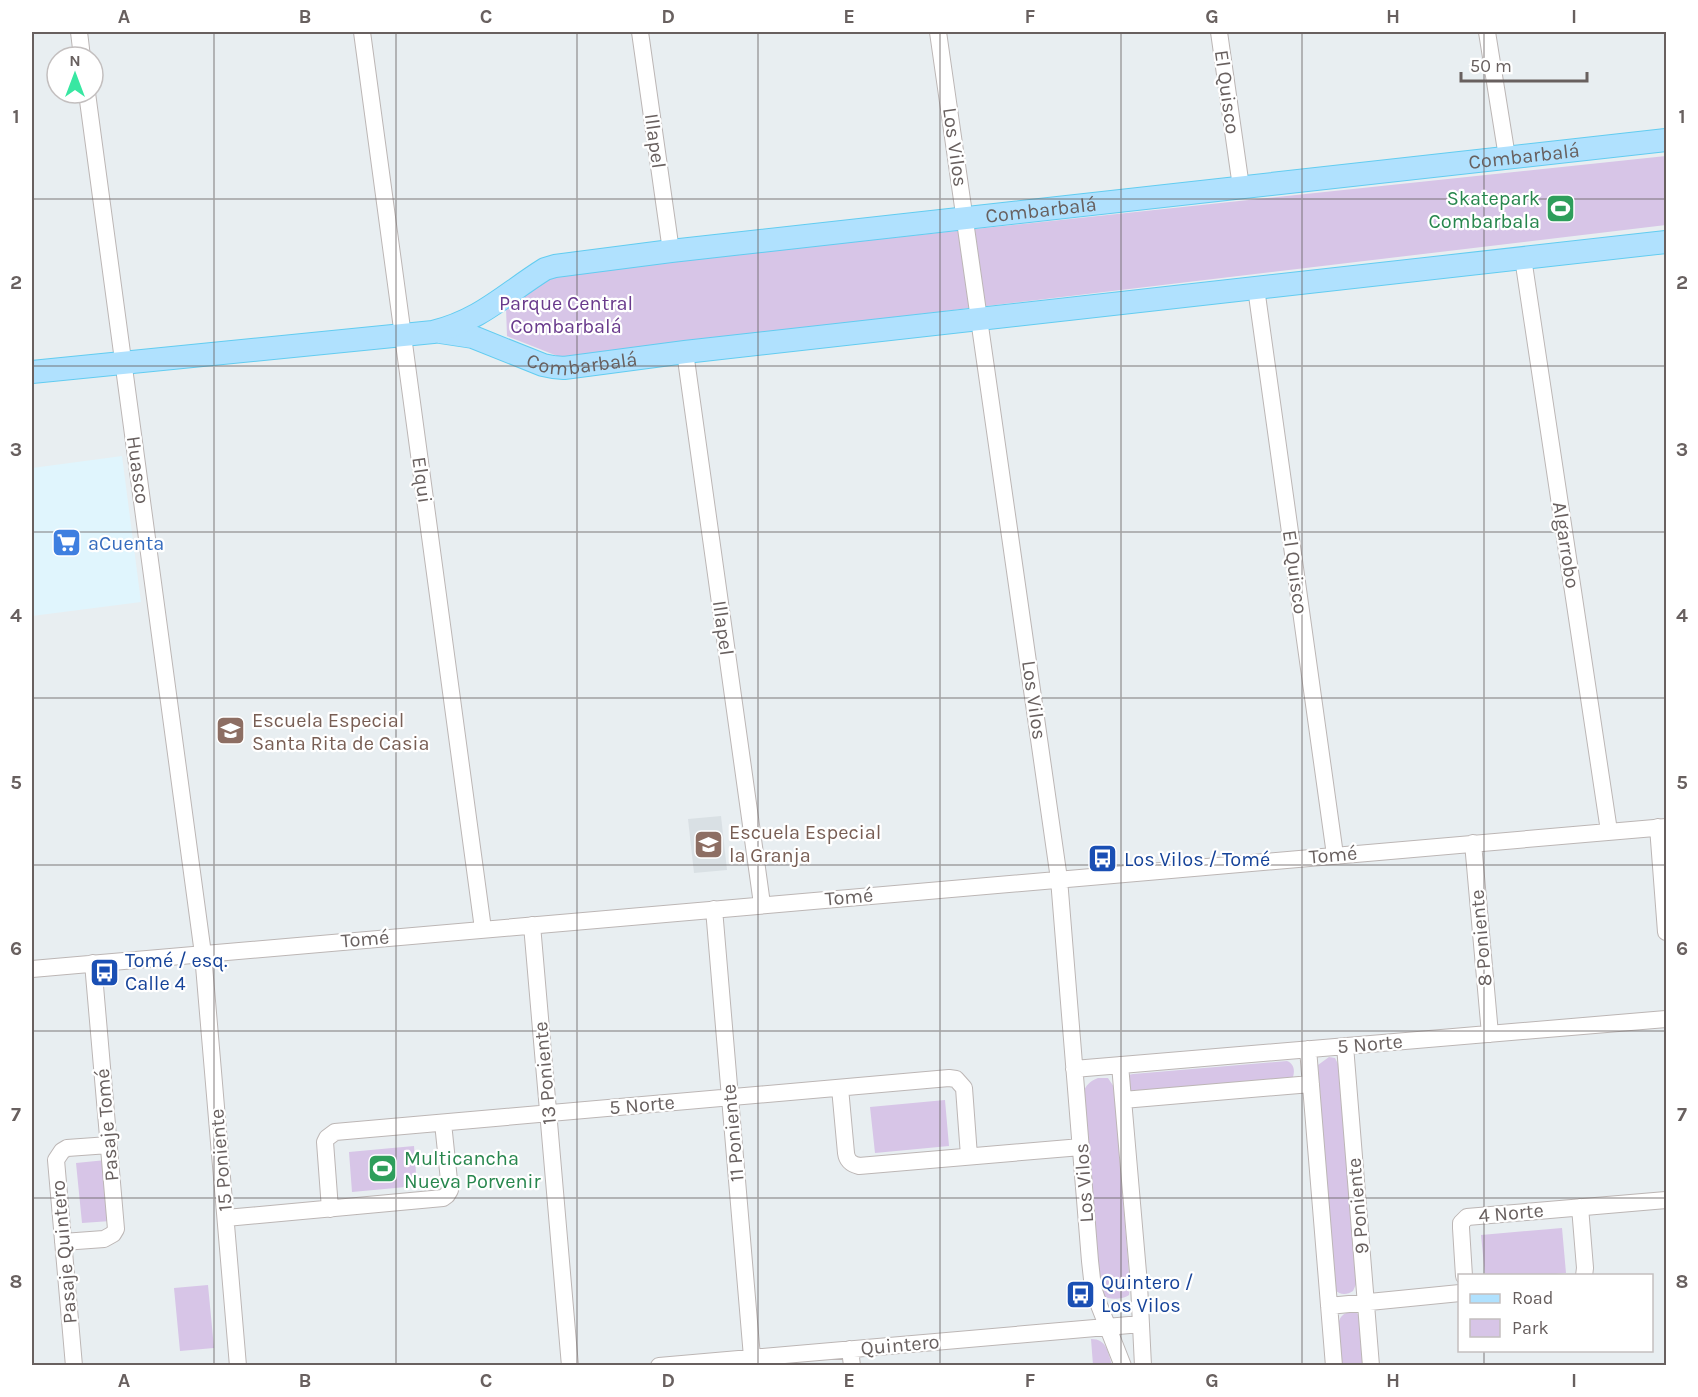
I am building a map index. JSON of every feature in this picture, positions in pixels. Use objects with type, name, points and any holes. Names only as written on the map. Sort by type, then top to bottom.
[{"type":"main road","name":"Combarbalá","points":[[32,372],[433,332],[470,319],[545,269],[671,251],[1666,140]]},
{"type":"main road","name":"Combarbalá","points":[[433,332],[473,337],[543,366],[564,368],[685,352],[1666,242]]},
{"type":"main road","points":[[499,301],[495,325],[501,343],[507,351]]},
{"type":"street","name":"Elqui","points":[[362,32],[483,929]]},
{"type":"street","name":"Illapel","points":[[640,32],[671,251]]},
{"type":"street","name":"Los Vilos","points":[[938,32],[1059,879],[1093,1288],[1123,1365]]},
{"type":"street","name":"El Quisco","points":[[1219,32],[1241,187]]},
{"type":"street","points":[[1487,32],[1507,158]]},
{"type":"street","name":"Huasco","points":[[89,105],[203,954]]},
{"type":"street","name":"Algarrobo","points":[[1523,258],[1609,831]]},
{"type":"street","name":"El Quisco","points":[[1256,288],[1335,855]]},
{"type":"street","name":"Illapel","points":[[685,352],[762,904]]},
{"type":"street","points":[[1662,827],[1666,932]]},
{"type":"street","name":"Tomé","points":[[32,969],[1662,827]]},
{"type":"street","name":"8 Poniente","points":[[1473,843],[1490,1034]]},
{"type":"street","name":"11 Poniente","points":[[714,909],[752,1357]]},
{"type":"street","name":"13 Poniente","points":[[532,925],[570,1365]]},
{"type":"street","name":"15 Poniente","points":[[203,954],[238,1365]]},
{"type":"street","name":"Pasaje Tomé","points":[[63,1242],[104,1239],[113,1234],[116,1229],[93,963]]},
{"type":"street","name":"5 Norte","points":[[1074,1069],[1666,1019]]},
{"type":"street","name":"9 Poniente","points":[[1345,1046],[1371,1365]]},
{"type":"street","name":"9 Poniente","points":[[1308,1049],[1334,1365]]},
{"type":"street","points":[[1119,1065],[1143,1365]]},
{"type":"street","name":"5 Norte","points":[[330,1209],[325,1142],[335,1132],[949,1078],[956,1079],[964,1088],[969,1156]]},
{"type":"street","points":[[1123,1100],[1311,1084]]},
{"type":"street","points":[[840,1088],[846,1153],[854,1165],[1081,1147]]},
{"type":"street","points":[[226,1218],[443,1198],[450,1190],[443,1123]]},
{"type":"street","name":"Pasaje Quintero","points":[[74,1365],[56,1166],[58,1155],[67,1148],[109,1145]]},
{"type":"street","name":"4 Norte","points":[[1464,1274],[1461,1228],[1463,1220],[1467,1217],[1666,1200]]},
{"type":"street","points":[[1580,1207],[1584,1274]]},
{"type":"street","points":[[1329,1306],[1458,1293]]},
{"type":"street","name":"Quintero","points":[[659,1365],[752,1357],[851,1357],[1141,1324]]},
{"type":"shaded area","points":[[122,456],[141,602],[32,616],[32,468]]},
{"type":"shaded area","name":"Escuela Especial la Granja","points":[[721,816],[727,870],[694,873],[688,819]]},
{"type":"green space","name":"Parque Central Combarbalá","points":[[1666,156],[1666,225],[560,357],[507,336],[506,308],[549,274]]},
{"type":"green space","points":[[1329,1057],[1335,1058],[1338,1064],[1357,1282],[1353,1291],[1346,1294],[1335,1290],[1318,1065]]},
{"type":"green space","points":[[1287,1061],[1293,1068],[1293,1077],[1132,1093],[1128,1091],[1128,1075],[1133,1074]]},
{"type":"green space","points":[[1108,1078],[1114,1087],[1130,1286],[1129,1295],[1116,1299],[1105,1297],[1099,1284],[1083,1093],[1093,1080]]},
{"type":"green space","points":[[945,1100],[949,1146],[875,1153],[870,1107]]},
{"type":"green space","name":"Multicancha Nueva Porvenir","points":[[414,1146],[417,1186],[352,1192],[349,1152]]},
{"type":"green space","points":[[106,1160],[111,1221],[82,1223],[76,1163]]},
{"type":"green space","points":[[1562,1228],[1566,1273],[1485,1274],[1481,1235]]},
{"type":"green space","points":[[208,1285],[214,1348],[180,1351],[174,1288]]},
{"type":"green space","points":[[1354,1311],[1363,1327],[1366,1365],[1339,1366],[1339,1321],[1348,1312]]},
{"type":"green space","points":[[1091,1339],[1104,1344],[1112,1365],[1093,1365]]},
{"type":"place","name":"Skatepark Combarbala","points":[[1561,209]]},
{"type":"place","name":"aCuenta","points":[[67,543]]},
{"type":"place","name":"Escuela Especial Santa Rita de Casia","points":[[231,731]]},
{"type":"place","name":"Escuela Especial la Granja","points":[[708,844]]},
{"type":"place","name":"Los Vilos / Tomé","points":[[1103,859]]},
{"type":"place","name":"Tomé / esq. Calle 4","points":[[104,972]]},
{"type":"place","name":"Multicancha Nueva Porvenir","points":[[383,1169]]},
{"type":"place","name":"Quintero / Los Vilos","points":[[1080,1294]]}]
